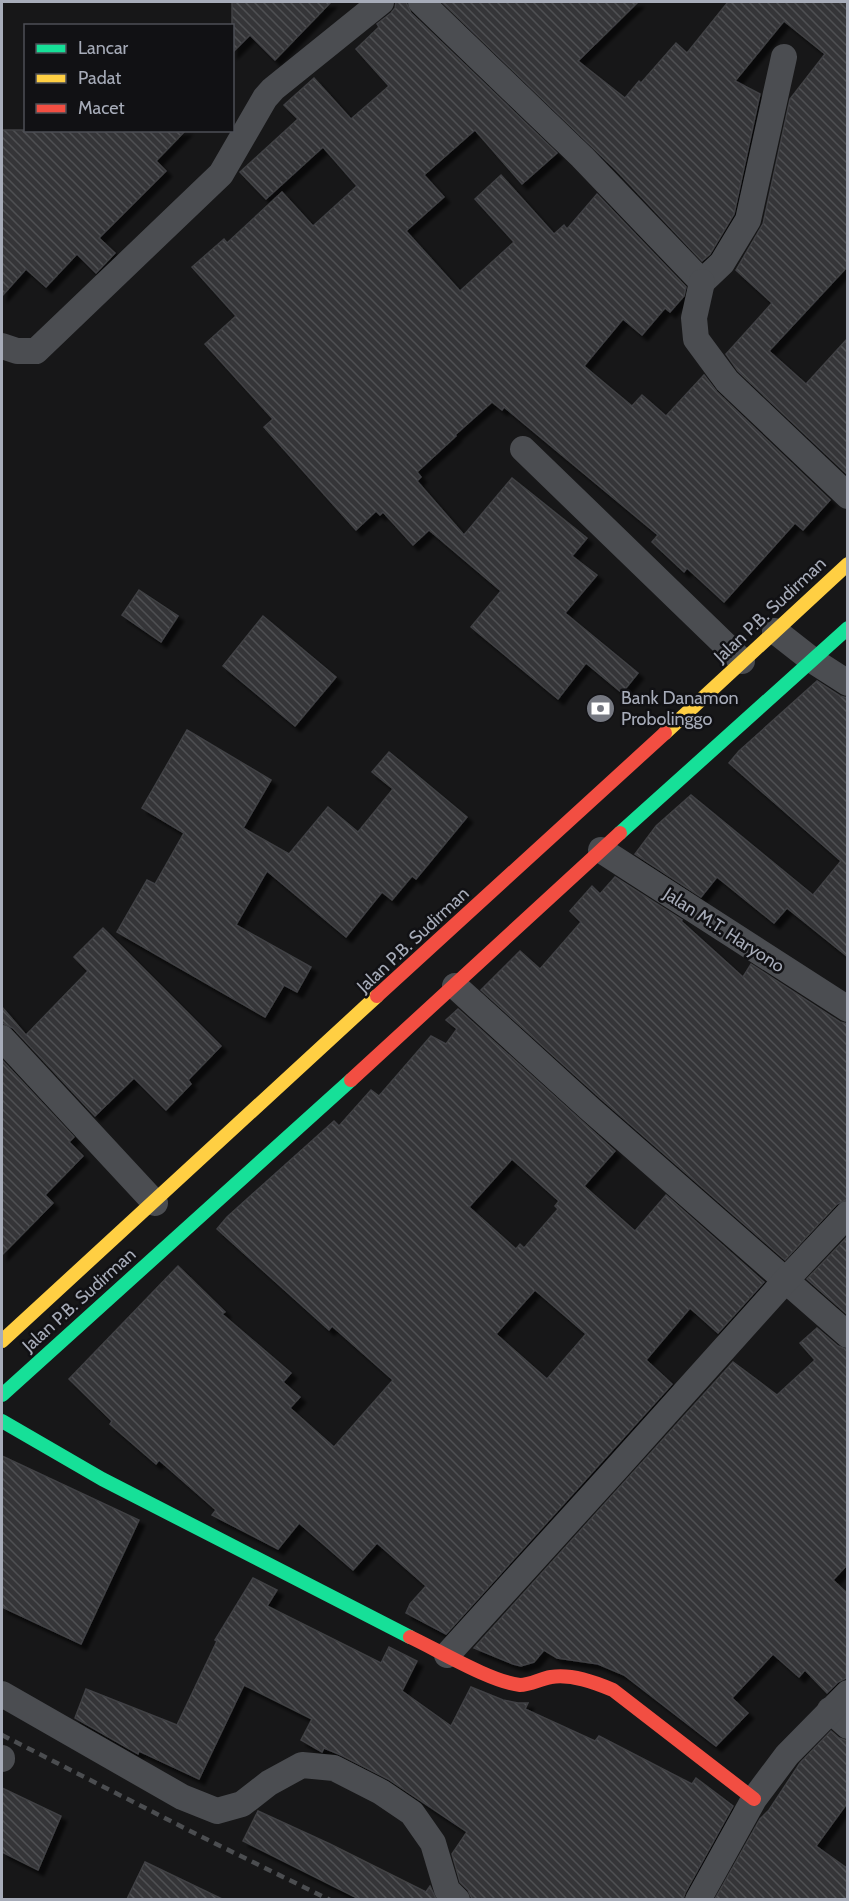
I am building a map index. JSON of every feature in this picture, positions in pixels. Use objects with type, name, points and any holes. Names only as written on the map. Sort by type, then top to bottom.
[{"type":"main road","name":"Jalan P.B. Sudirman","points":[[2,1341],[155,1203],[848,564]]},
{"type":"main road","name":"Jalan P.B. Sudirman","points":[[2,1395],[848,628]]},
{"type":"main road","points":[[2,1421],[102,1479],[254,1558],[447,1655],[507,1682],[522,1686],[551,1677],[566,1677],[591,1682],[613,1690],[754,1799]]},
{"type":"street","points":[[2,346],[17,351],[36,351],[221,174],[273,88],[381,2]]},
{"type":"street","points":[[421,2],[582,157],[702,282]]},
{"type":"street","points":[[784,57],[748,220],[722,263],[702,282],[694,318],[696,339],[727,381],[848,496]]},
{"type":"street","points":[[523,449],[742,661]]},
{"type":"street","points":[[775,630],[812,660],[848,683]]},
{"type":"street","name":"Jalan M.T. Haryono","points":[[601,850],[848,1009]]},
{"type":"street","points":[[455,986],[590,1109],[848,1335]]},
{"type":"street","points":[[2,1038],[155,1203]]},
{"type":"street","points":[[447,1655],[848,1214]]},
{"type":"street","points":[[2,1694],[182,1797],[217,1811],[242,1804],[269,1783],[302,1765],[334,1768],[381,1792],[412,1814],[433,1843],[447,1890],[457,1899]]},
{"type":"street","points":[[698,1899],[754,1799],[787,1755],[842,1710]]},
{"type":"building","points":[[232,2],[331,2],[275,60],[250,35],[234,51],[234,24],[232,24]]},
{"type":"building","points":[[396,2],[406,2],[411,13],[557,153],[522,184],[475,130],[424,175],[444,197],[406,231],[460,291],[514,242],[475,199],[501,175],[554,234],[564,225],[567,229],[597,194],[686,287],[684,296],[670,312],[665,308],[642,335],[623,319],[584,366],[632,406],[642,395],[666,416],[704,375],[717,392],[830,500],[803,530],[795,523],[724,602],[687,568],[684,572],[652,542],[658,535],[504,407],[502,410],[492,402],[455,435],[417,472],[421,477],[417,481],[464,535],[512,478],[587,538],[572,556],[597,575],[565,613],[638,673],[622,693],[586,663],[558,699],[471,627],[501,591],[429,530],[413,545],[383,512],[380,515],[376,511],[356,530],[264,427],[273,419],[205,344],[236,316],[192,267],[224,239],[227,243],[282,192],[313,226],[357,186],[323,147],[266,199],[240,172],[298,119],[284,105],[314,78],[351,119],[389,86],[356,49],[379,27],[377,24],[391,13]]},
{"type":"building","points":[[442,2],[638,2],[578,61],[625,98],[676,43],[687,53],[728,2],[848,2],[848,266],[769,351],[806,384],[848,338],[848,475],[738,371],[726,354],[772,303],[736,270],[763,224],[790,99],[825,54],[784,21],[735,81],[760,94],[734,214],[710,254],[702,261],[616,170]]},
{"type":"building","points":[[2,130],[184,132],[156,161],[166,171],[99,238],[115,253],[96,273],[77,254],[46,287],[26,269],[2,296]]},
{"type":"building","points":[[139,590],[178,616],[161,642],[122,615]]},
{"type":"building","points":[[263,616],[336,677],[295,726],[223,666]]},
{"type":"building","points":[[817,681],[840,696],[848,698],[848,957],[787,908],[774,923],[717,877],[701,897],[635,854],[656,826],[691,795],[813,895],[841,861],[729,763],[739,751]]},
{"type":"building","points":[[187,730],[271,780],[243,828],[289,854],[328,807],[358,832],[393,789],[372,772],[389,752],[467,817],[416,879],[412,876],[392,900],[382,892],[346,937],[267,871],[236,925],[311,967],[297,992],[284,985],[265,1017],[117,932],[147,880],[155,884],[184,833],[142,808]]},
{"type":"building","points":[[615,877],[682,920],[743,977],[751,964],[840,1022],[848,1024],[848,1199],[837,1204],[785,1260],[481,990],[520,951],[540,969],[581,922],[570,911],[592,886],[600,894]]},
{"type":"building","points":[[103,928],[221,1046],[188,1080],[191,1084],[166,1110],[134,1078],[95,1116],[13,1028],[2,1023],[2,1007],[26,1035],[88,971],[74,957]]},
{"type":"building","points":[[458,1009],[615,1151],[584,1186],[635,1231],[666,1195],[764,1282],[718,1333],[690,1308],[646,1360],[672,1384],[446,1634],[406,1613],[410,1604],[426,1586],[377,1543],[353,1570],[299,1523],[278,1549],[212,1515],[216,1510],[159,1460],[156,1464],[110,1424],[112,1421],[69,1379],[178,1266],[225,1312],[222,1314],[291,1373],[283,1382],[300,1397],[290,1408],[334,1447],[393,1380],[332,1326],[329,1330],[217,1229],[227,1217],[334,1121],[339,1126],[371,1090],[379,1096],[431,1036],[446,1044],[457,1029],[446,1020]],"holes":[[[512,1159],[559,1201],[555,1206],[558,1209],[524,1248],[520,1244],[516,1249],[469,1207]],[[535,1290],[586,1334],[547,1379],[496,1334]]]},
{"type":"building","points":[[2,1060],[74,1137],[69,1142],[83,1156],[45,1195],[53,1203],[2,1255]]},
{"type":"building","points":[[848,1236],[848,1315],[807,1279]]},
{"type":"building","points":[[817,1328],[838,1346],[848,1350],[848,1564],[833,1580],[848,1594],[846,1678],[838,1682],[827,1693],[805,1670],[799,1677],[773,1654],[732,1698],[748,1713],[716,1746],[624,1675],[598,1664],[557,1658],[544,1650],[534,1662],[521,1666],[474,1648],[733,1362],[777,1395],[815,1360],[800,1343]]},
{"type":"building","points":[[2,1456],[139,1520],[81,1644],[2,1607]]},
{"type":"building","points":[[253,1578],[277,1590],[267,1606],[381,1663],[389,1647],[417,1661],[402,1691],[451,1726],[471,1687],[503,1700],[528,1703],[525,1709],[595,1741],[599,1736],[692,1784],[696,1778],[733,1806],[683,1899],[472,1899],[468,1890],[460,1882],[452,1854],[467,1832],[388,1779],[341,1755],[324,1748],[322,1752],[301,1740],[312,1719],[244,1685],[199,1779],[139,1751],[138,1754],[75,1718],[86,1689],[177,1725],[217,1641],[215,1640]]},
{"type":"building","points":[[831,1731],[839,1738],[848,1741],[848,1802],[816,1846],[848,1869],[848,1899],[715,1899],[760,1819],[769,1810],[800,1763]]},
{"type":"building","points":[[2,1788],[61,1816],[38,1870],[2,1852]]},
{"type":"building","points":[[258,1811],[426,1892],[430,1886],[436,1899],[359,1899],[243,1841]]},
{"type":"building","points":[[145,1862],[222,1899],[127,1899]]},
{"type":"railway","points":[[2,1735],[330,1900]]},
{"type":"traffic: fast","points":[[620,833],[848,628]]},
{"type":"traffic: fast","points":[[2,1395],[351,1080]]},
{"type":"traffic: fast","points":[[2,1421],[102,1479],[410,1637]]},
{"type":"traffic: slow","points":[[665,733],[848,564]]},
{"type":"traffic: slow","points":[[2,1341],[377,996]]},
{"type":"traffic: jam","points":[[377,996],[665,733]]},
{"type":"traffic: jam","points":[[351,1080],[620,833]]},
{"type":"traffic: jam","points":[[410,1637],[480,1672],[508,1683],[524,1685],[559,1676],[591,1682],[613,1690],[754,1799]]},
{"type":"place","name":"Bank Danamon Probolinggo","points":[[600,708]]}]
